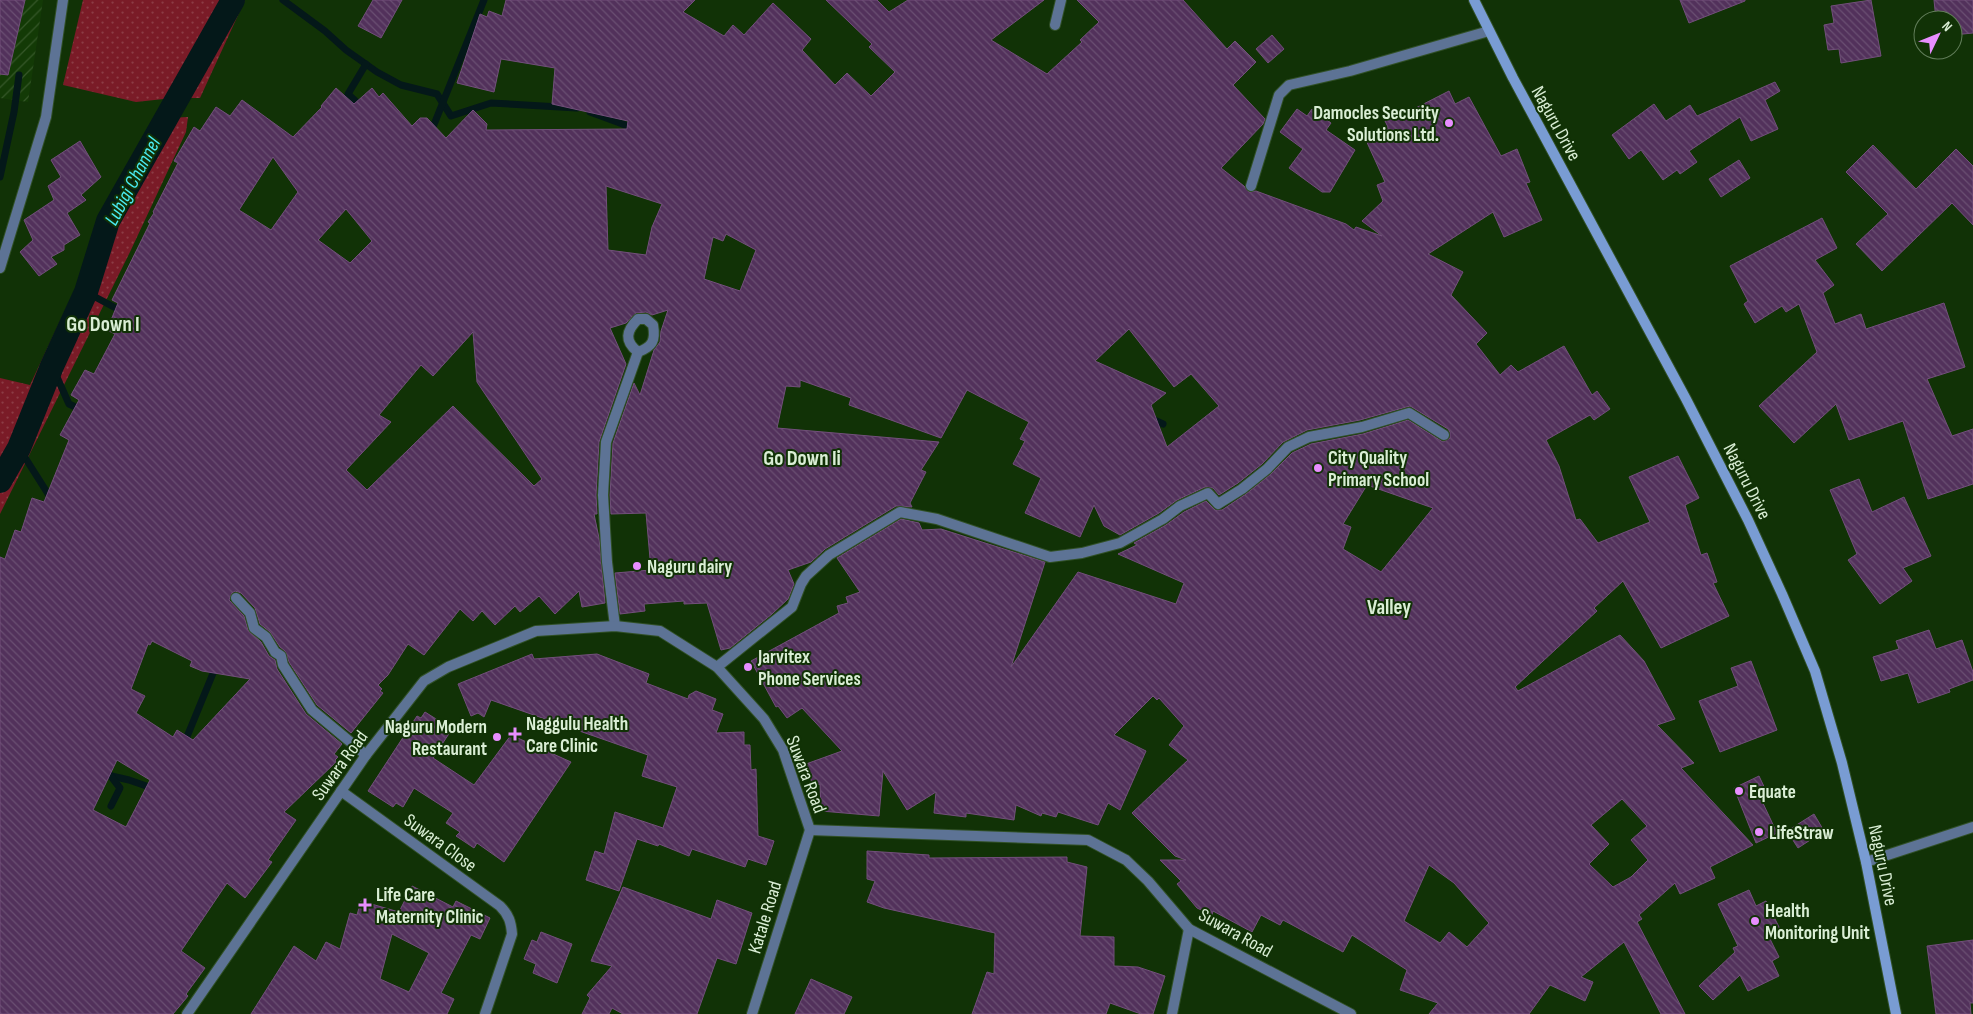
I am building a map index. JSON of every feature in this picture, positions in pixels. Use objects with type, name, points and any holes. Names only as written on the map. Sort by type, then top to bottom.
[{"type":"street","points":[[0,268],[46,117],[63,0]]},
{"type":"street","points":[[1055,25],[1061,0]]},
{"type":"street","name":"Naguru Drive","points":[[1474,0],[1513,78],[1686,399],[1748,520],[1815,671],[1842,762],[1866,862],[1896,1014]]},
{"type":"street","points":[[1251,186],[1279,95],[1289,85],[1350,71],[1489,31]]},
{"type":"street","points":[[615,626],[603,495],[606,442],[638,352]]},
{"type":"street","points":[[717,668],[792,607],[806,576],[829,555],[900,512],[937,519],[1050,557],[1074,554],[1120,543],[1163,519],[1180,506],[1208,493],[1218,504],[1267,469],[1288,447],[1309,437],[1362,427],[1409,413],[1444,435]]},
{"type":"street","points":[[236,598],[250,613],[254,628],[266,637],[275,652],[282,656],[283,665],[312,710],[366,755]]},
{"type":"street","name":"Suwara Road","points":[[187,1014],[366,755],[424,681],[448,667],[536,631],[615,626],[660,632],[717,668],[764,719],[783,750],[810,830],[1088,840],[1126,860],[1148,881],[1188,929],[1351,1014]]},
{"type":"street","name":"Suwara Close","points":[[341,791],[507,913],[511,923],[512,934],[485,1014]]},
{"type":"street","points":[[1866,862],[1973,826]]},
{"type":"street","name":"Katale Road","points":[[752,1014],[810,830]]},
{"type":"street","points":[[1172,1014],[1188,929]]},
{"type":"shaded area","points":[[0,0],[43,0],[28,102],[0,98]]},
{"type":"shaded area","points":[[83,0],[245,0],[200,98],[173,98],[136,102],[63,85]]},
{"type":"shaded area","points":[[188,117],[186,132],[130,252],[0,514],[0,378],[30,385],[134,163],[168,118]]},
{"type":"building","points":[[0,0],[25,0],[8,75],[0,74]]},
{"type":"building","points":[[373,0],[402,0],[381,38],[358,26]]},
{"type":"building","points":[[506,0],[695,0],[683,12],[724,36],[733,25],[744,35],[773,3],[811,39],[802,50],[835,85],[847,73],[871,96],[895,72],[869,47],[872,44],[826,0],[877,0],[889,12],[908,0],[1044,0],[991,40],[1047,74],[1082,42],[1080,40],[1099,22],[1077,0],[1183,0],[1227,49],[1235,41],[1256,62],[1233,85],[1265,119],[1263,124],[1221,168],[1249,192],[1256,191],[1346,224],[1354,230],[1356,227],[1382,236],[1362,221],[1383,201],[1377,185],[1385,182],[1365,138],[1388,127],[1385,121],[1402,115],[1449,91],[1455,104],[1469,97],[1501,156],[1517,149],[1530,182],[1526,183],[1542,220],[1504,237],[1493,212],[1428,254],[1463,272],[1451,295],[1487,333],[1476,344],[1500,375],[1511,365],[1518,372],[1564,346],[1592,395],[1597,391],[1610,409],[1594,420],[1590,415],[1546,440],[1559,466],[1576,520],[1580,519],[1598,543],[1650,522],[1629,477],[1678,456],[1699,498],[1685,505],[1701,555],[1707,553],[1717,582],[1713,583],[1729,616],[1661,648],[1623,581],[1594,608],[1597,611],[1515,687],[1518,691],[1620,635],[1644,661],[1675,719],[1657,725],[1694,763],[1681,768],[1753,845],[1710,867],[1715,878],[1680,894],[1675,883],[1639,915],[1642,919],[1637,922],[1685,1014],[1661,1014],[1624,942],[1581,977],[1593,982],[1585,1001],[1550,985],[1529,1014],[1429,1014],[1438,1003],[1400,990],[1407,970],[1352,935],[1343,952],[1283,920],[1280,925],[1261,915],[1252,932],[1213,911],[1212,915],[1197,908],[1177,884],[1181,881],[1160,860],[1186,860],[1175,856],[1132,813],[1188,760],[1169,745],[1184,726],[1159,698],[1157,700],[1153,696],[1114,735],[1146,751],[1120,810],[1108,803],[1098,825],[1058,812],[1056,817],[1042,813],[1041,816],[1016,805],[1014,820],[966,813],[966,817],[934,813],[936,792],[907,810],[883,771],[879,816],[821,811],[820,784],[813,786],[806,764],[842,751],[802,708],[787,718],[778,706],[776,707],[751,661],[839,613],[837,606],[848,603],[846,597],[860,592],[837,558],[901,519],[919,523],[922,530],[941,529],[1045,562],[1011,667],[1078,572],[1176,604],[1184,583],[1118,554],[1137,545],[1134,543],[1166,525],[1184,512],[1206,501],[1215,510],[1222,510],[1271,474],[1292,453],[1311,444],[1363,434],[1408,420],[1443,442],[1450,438],[1448,429],[1410,406],[1360,420],[1307,430],[1283,442],[1262,464],[1219,495],[1213,488],[1205,487],[1177,500],[1159,513],[1120,535],[1104,526],[1094,505],[1080,537],[1025,513],[1041,478],[1013,464],[1025,441],[1020,439],[1029,422],[967,390],[941,438],[849,405],[851,398],[800,380],[800,387],[786,386],[777,428],[939,442],[921,470],[926,472],[910,503],[912,507],[896,506],[825,549],[811,562],[788,570],[794,584],[788,599],[730,648],[721,650],[707,603],[684,604],[684,601],[644,604],[645,611],[620,614],[615,573],[651,570],[646,513],[611,514],[610,495],[613,443],[634,383],[640,395],[654,350],[660,342],[661,331],[668,310],[652,315],[646,312],[636,313],[626,323],[610,328],[626,364],[599,442],[596,495],[597,514],[594,514],[599,538],[605,603],[582,607],[579,591],[555,614],[539,596],[520,612],[515,606],[495,625],[482,611],[473,621],[460,609],[424,655],[408,644],[388,675],[378,685],[383,693],[351,733],[317,705],[289,662],[285,651],[270,632],[260,624],[255,608],[241,593],[235,591],[232,593],[229,600],[244,616],[248,630],[261,642],[269,656],[275,660],[277,669],[306,714],[342,744],[334,754],[338,757],[335,760],[336,762],[284,812],[296,820],[268,860],[272,862],[245,898],[227,883],[181,951],[205,968],[186,994],[188,996],[173,1014],[0,1014],[0,557],[5,559],[15,530],[21,532],[32,498],[44,502],[69,440],[60,435],[79,400],[71,395],[85,370],[94,374],[115,334],[107,330],[118,303],[112,300],[178,163],[174,161],[194,127],[200,131],[216,107],[230,116],[242,100],[293,137],[322,107],[336,88],[354,104],[372,88],[379,97],[383,93],[412,126],[420,118],[427,118],[446,138],[473,110],[487,124],[486,130],[627,129],[628,121],[552,104],[555,68],[501,59],[494,92],[457,83],[480,14],[487,17],[489,11],[502,16]],"holes":[[[273,157],[298,192],[271,230],[239,210]],[[606,186],[662,204],[652,227],[646,255],[608,250]],[[346,209],[372,241],[350,263],[318,240]],[[726,234],[756,250],[740,291],[704,279],[713,237],[723,241]],[[1129,329],[1174,387],[1191,374],[1219,406],[1167,447],[1151,405],[1166,393],[1095,361]],[[473,332],[477,382],[542,479],[534,486],[453,406],[367,490],[346,470],[391,422],[379,415],[421,365],[433,376]],[[1367,485],[1433,508],[1381,572],[1343,549],[1351,527],[1343,524]],[[152,641],[192,661],[190,666],[202,671],[250,679],[193,740],[177,730],[173,737],[136,713],[145,696],[131,689],[148,644],[150,645]],[[117,760],[150,780],[126,827],[93,810]],[[1622,799],[1647,826],[1631,840],[1648,860],[1631,877],[1613,887],[1589,864],[1609,844],[1591,825]],[[1429,865],[1454,883],[1489,923],[1467,947],[1449,932],[1440,943],[1404,921]]]},
{"type":"building","points":[[1680,0],[1745,0],[1745,1],[1689,23]]},
{"type":"building","points":[[1871,0],[1881,56],[1841,63],[1839,49],[1828,50],[1824,25],[1834,23],[1831,6]]},
{"type":"building","points":[[1934,0],[1973,0],[1973,33],[1963,34],[1963,10],[1935,10]]},
{"type":"building","points":[[1272,35],[1284,49],[1268,63],[1256,49]]},
{"type":"building","points":[[1775,82],[1780,91],[1765,100],[1778,129],[1751,141],[1740,117],[1689,151],[1697,162],[1680,174],[1677,170],[1663,180],[1641,150],[1629,159],[1612,135],[1654,104],[1666,121],[1690,105],[1697,116]]},
{"type":"building","points":[[1297,109],[1307,116],[1312,109],[1331,123],[1326,130],[1355,150],[1330,192],[1322,192],[1289,168],[1303,149],[1280,132]]},
{"type":"building","points":[[80,141],[101,177],[81,195],[86,200],[67,213],[80,235],[64,245],[64,250],[51,257],[57,264],[39,276],[20,252],[33,240],[24,220],[54,200],[48,186],[61,177],[51,160]]},
{"type":"building","points":[[1873,145],[1916,189],[1956,149],[1973,166],[1973,225],[1952,203],[1882,271],[1856,244],[1888,214],[1846,172]]},
{"type":"building","points":[[1739,160],[1750,178],[1721,197],[1709,179]]},
{"type":"building","points":[[1822,218],[1837,248],[1815,260],[1834,285],[1823,293],[1835,324],[1861,314],[1866,329],[1944,303],[1965,367],[1927,379],[1952,436],[1973,429],[1973,484],[1928,499],[1903,421],[1849,440],[1836,404],[1794,443],[1759,406],[1817,352],[1799,304],[1786,312],[1782,306],[1755,323],[1744,304],[1748,301],[1730,266]]},
{"type":"building","points":[[1859,479],[1872,512],[1904,497],[1931,556],[1903,568],[1912,581],[1880,604],[1848,560],[1857,554],[1830,490]]},
{"type":"building","points":[[1929,630],[1936,649],[1962,640],[1973,672],[1973,680],[1949,689],[1950,692],[1918,703],[1908,673],[1881,681],[1873,657],[1899,649],[1896,641]]},
{"type":"building","points":[[532,654],[534,659],[597,654],[649,674],[646,683],[688,699],[689,695],[696,691],[716,699],[712,710],[723,714],[716,733],[744,732],[744,745],[750,745],[751,770],[756,769],[758,836],[774,841],[766,865],[748,859],[745,867],[692,849],[689,856],[659,844],[658,846],[637,839],[619,891],[586,880],[595,851],[604,854],[615,812],[663,828],[677,787],[642,776],[648,755],[491,700],[484,717],[478,713],[471,716],[458,684]]},
{"type":"building","points":[[1751,661],[1777,730],[1720,752],[1699,701],[1738,686],[1731,668]]},
{"type":"building","points":[[425,712],[452,729],[433,758],[474,785],[511,735],[571,762],[504,862],[477,843],[474,848],[456,836],[460,832],[446,823],[453,813],[414,788],[403,807],[396,803],[393,807],[368,791],[417,716],[421,718]]},
{"type":"building","points":[[1759,776],[1768,795],[1761,799],[1777,833],[1756,843],[1734,788]]},
{"type":"building","points":[[1814,814],[1824,831],[1798,848],[1787,831]]},
{"type":"building","points":[[867,851],[929,855],[929,858],[1067,857],[1067,862],[1087,867],[1080,936],[1114,937],[1114,966],[1138,967],[1165,976],[1153,1014],[1141,1014],[1110,1003],[1106,1014],[972,1014],[987,972],[994,974],[995,933],[884,908],[867,902],[875,881],[867,879]]},
{"type":"building","points":[[412,886],[453,907],[456,901],[490,918],[480,939],[471,935],[441,993],[454,999],[447,1014],[251,1014],[294,946],[316,961],[326,942],[340,949],[350,913],[357,915],[361,901],[399,912]],"holes":[[[392,934],[429,953],[409,992],[380,979]]]},
{"type":"building","points":[[623,887],[711,919],[717,900],[752,913],[736,964],[717,958],[697,1014],[623,1014],[612,1008],[609,1014],[582,1014],[590,998],[587,995],[612,966],[591,961]]},
{"type":"building","points":[[1749,890],[1756,906],[1766,901],[1782,933],[1770,939],[1779,957],[1772,961],[1779,976],[1748,991],[1740,975],[1713,1000],[1699,986],[1735,952],[1733,948],[1738,946],[1718,904]]},
{"type":"building","points":[[541,932],[572,944],[557,983],[533,973],[536,964],[524,959],[532,940],[537,942]]},
{"type":"building","points":[[1973,940],[1973,1003],[1970,1003],[1971,1014],[1936,1014],[1927,946]]},
{"type":"building","points":[[811,979],[852,997],[844,1014],[795,1014]]},
{"type":"waterway","name":"Lubigi Channel","points":[[0,481],[19,448],[52,366],[86,292],[108,221],[233,0]]},
{"type":"waterway","points":[[283,0],[377,72],[401,85],[437,94],[451,116],[491,103],[577,108]]},
{"type":"waterway","points":[[431,132],[484,0]]},
{"type":"waterway","points":[[362,107],[348,94],[366,64]]},
{"type":"waterway","points":[[0,177],[14,112],[19,75]]},
{"type":"waterway","points":[[590,112],[636,129]]},
{"type":"waterway","points":[[86,292],[123,312]]},
{"type":"waterway","points":[[52,366],[69,404],[84,411]]},
{"type":"waterway","points":[[1150,418],[1163,424]]},
{"type":"waterway","points":[[19,448],[50,497]]},
{"type":"waterway","points":[[184,744],[216,666]]},
{"type":"waterway","points":[[103,774],[155,789]]},
{"type":"waterway","points":[[110,775],[120,788],[111,806]]},
{"type":"place","name":"Damocles Security Solutions Ltd.","points":[[1449,123]]},
{"type":"place","name":"City Quality Primary School","points":[[1318,468]]},
{"type":"place","name":"Naguru dairy","points":[[637,566]]},
{"type":"place","name":"Jarvitex Phone Services","points":[[748,667]]},
{"type":"place","name":"Naggulu Health Care Clinic","points":[[515,734]]},
{"type":"place","name":"Naguru Modern Restaurant","points":[[497,737]]},
{"type":"place","name":"Equate","points":[[1739,791]]},
{"type":"place","name":"LifeStraw","points":[[1759,832]]},
{"type":"place","name":"Life Care Maternity Clinic","points":[[365,905]]},
{"type":"place","name":"Health Monitoring Unit","points":[[1755,921]]},
{"type":"district","name":"Go Down I","points":[[103,324]]},
{"type":"district","name":"Go Down Ii","points":[[802,458]]},
{"type":"district","name":"Valley","points":[[1389,607]]}]
